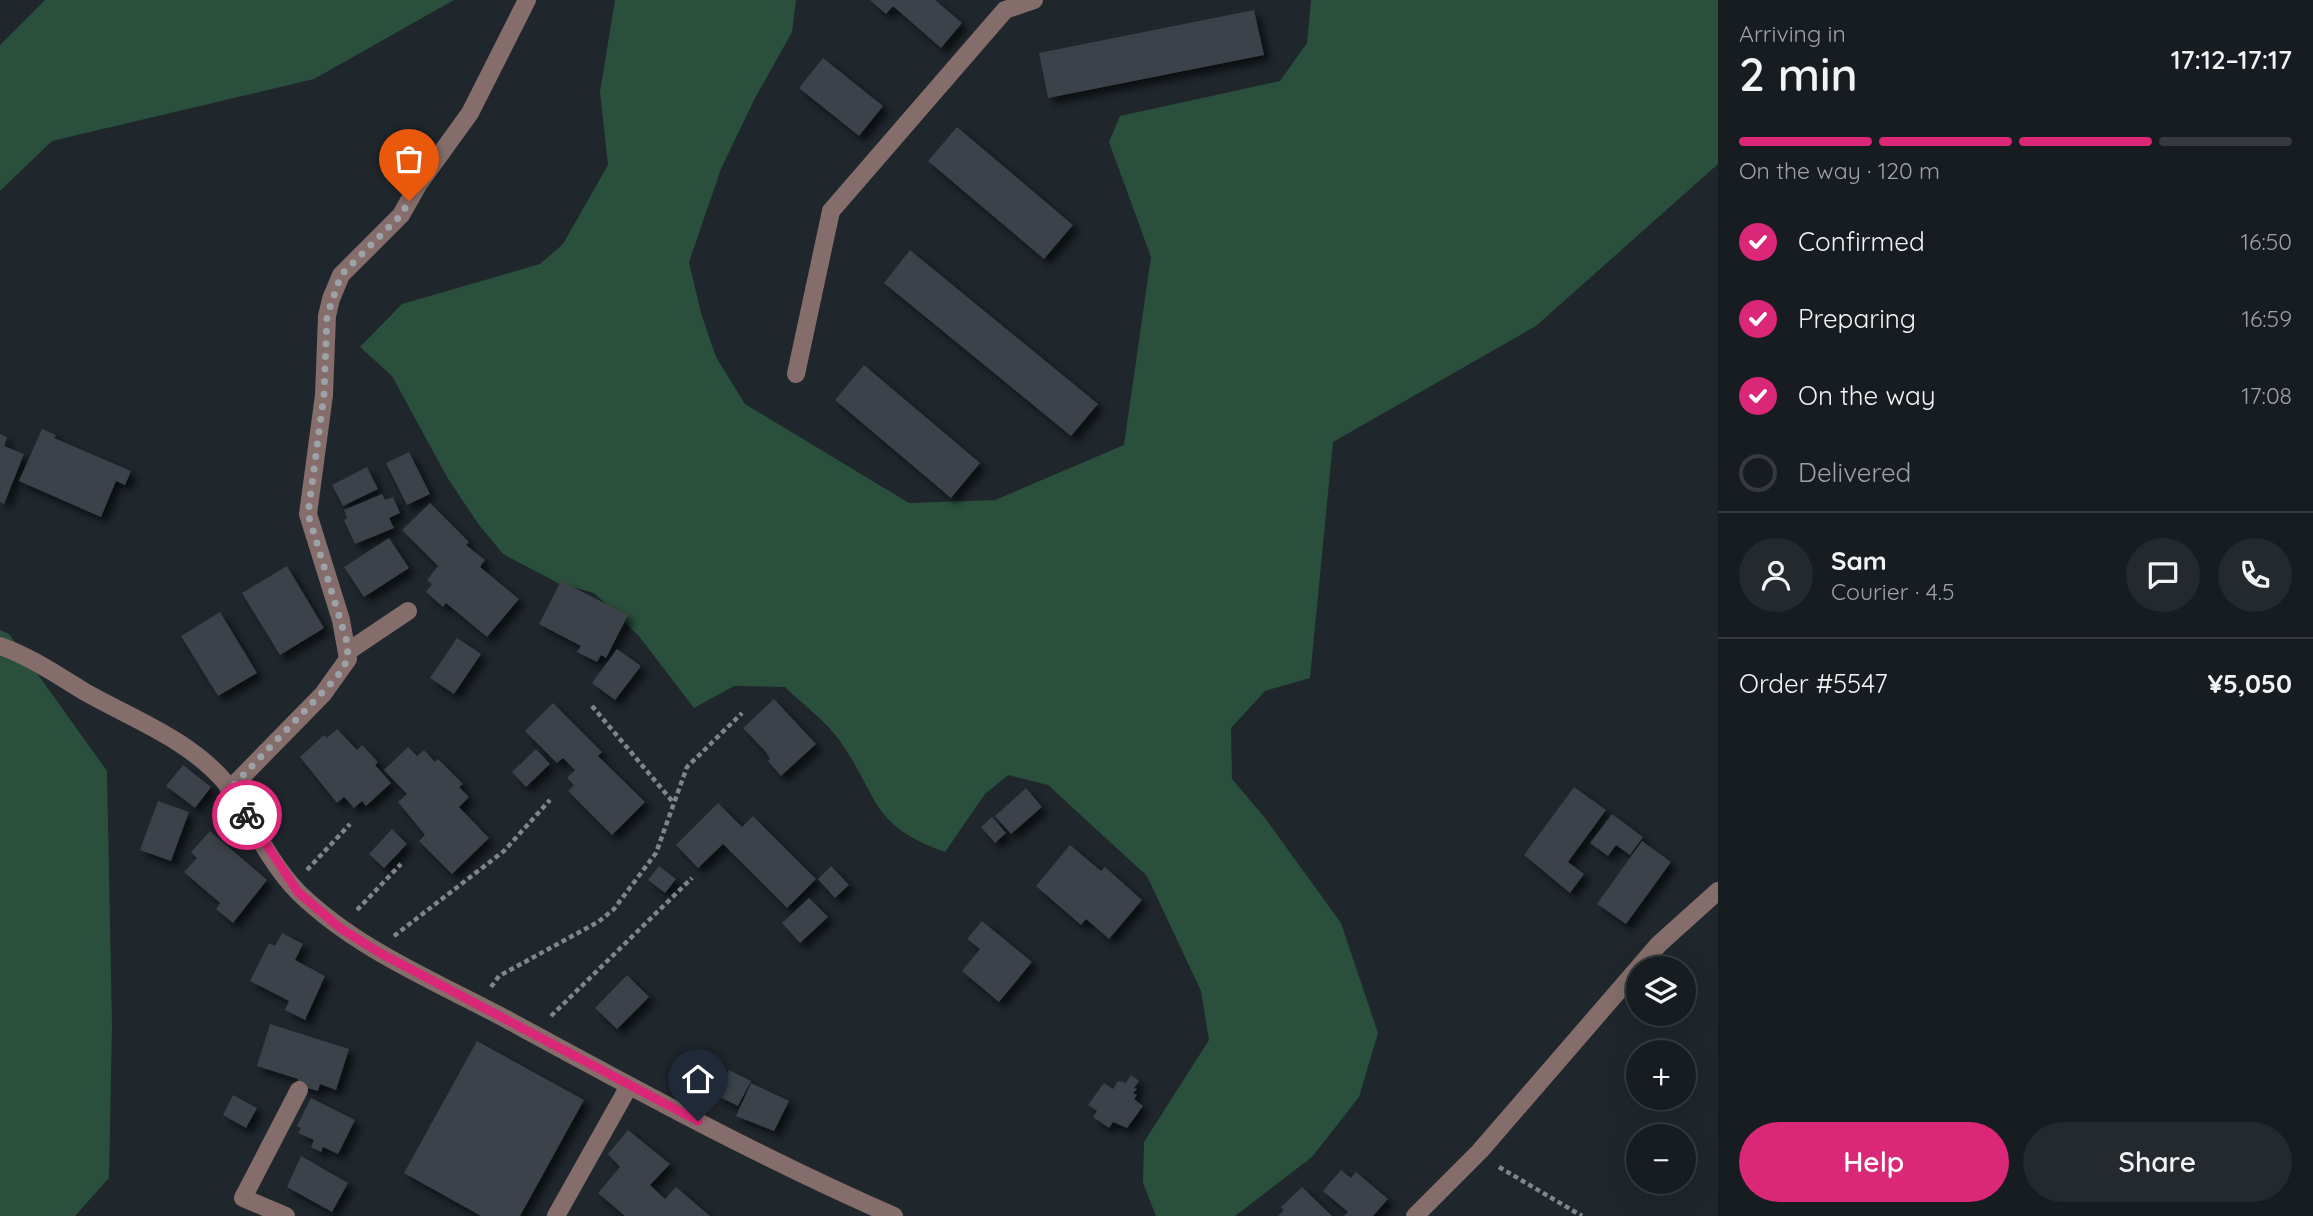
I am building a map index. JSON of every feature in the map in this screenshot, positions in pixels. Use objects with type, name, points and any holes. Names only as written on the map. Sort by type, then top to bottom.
[{"type":"street","points":[[230,789],[323,694],[348,659],[341,620],[308,514],[324,395],[327,316],[331,299],[341,275],[401,215],[470,113],[527,0]]},
{"type":"street","points":[[796,374],[831,211],[1000,5],[1034,0]]},
{"type":"street","points":[[347,652],[408,611]]},
{"type":"street","points":[[0,646],[51,669],[190,749],[212,766],[230,789],[292,886],[340,928],[380,953],[629,1086],[813,1181],[894,1216]]},
{"type":"street","points":[[1415,1216],[1477,1154],[1659,944],[1718,891]]},
{"type":"street","points":[[556,1216],[629,1086]]},
{"type":"street","points":[[286,1216],[243,1198],[299,1090]]},
{"type":"path","points":[[592,706],[673,802]]},
{"type":"path","points":[[477,1004],[499,976],[598,922],[614,909],[656,853],[687,767],[742,713]]},
{"type":"path","points":[[380,953],[397,933],[504,851],[550,800]]},
{"type":"path","points":[[292,886],[350,824]]},
{"type":"path","points":[[340,928],[401,864]]},
{"type":"path","points":[[533,1034],[692,878]]},
{"type":"path","points":[[1477,1154],[1583,1216]]},
{"type":"green space","points":[[45,0],[454,0],[314,79],[52,141],[0,191],[0,45]]},
{"type":"green space","points":[[615,0],[796,0],[792,32],[754,100],[721,169],[689,262],[701,313],[716,357],[745,404],[909,503],[995,500],[1124,445],[1151,257],[1109,142],[1120,116],[1280,81],[1307,43],[1311,0],[1718,0],[1718,164],[1536,326],[1333,442],[1310,678],[1265,691],[1231,728],[1232,779],[1265,818],[1341,923],[1378,1033],[1359,1097],[1312,1157],[1235,1216],[1156,1216],[1143,1183],[1144,1142],[1209,1040],[1201,991],[1147,876],[1048,785],[1008,775],[985,794],[945,852],[921,842],[889,820],[879,808],[840,741],[785,687],[734,686],[694,708],[638,635],[594,593],[558,583],[503,554],[479,525],[447,477],[392,376],[360,347],[402,304],[540,264],[563,244],[608,165],[600,92]]},
{"type":"green space","points":[[0,630],[9,634],[107,771],[112,1026],[109,1178],[75,1216],[0,1216]]},
{"type":"building","points":[[870,0],[935,0],[962,23],[941,48],[893,6],[886,14]]},
{"type":"building","points":[[1254,10],[1264,55],[1048,98],[1039,53]]},
{"type":"building","points":[[823,58],[883,106],[859,136],[799,88]]},
{"type":"building","points":[[957,127],[1073,225],[1044,259],[928,161]]},
{"type":"building","points":[[910,250],[1098,404],[1071,436],[884,283]]},
{"type":"building","points":[[864,365],[980,463],[951,498],[835,400]]},
{"type":"building","points":[[42,429],[56,435],[54,438],[131,471],[125,485],[116,481],[101,517],[19,481]]},
{"type":"building","points":[[0,434],[7,437],[4,446],[24,454],[4,504],[0,502]]},
{"type":"building","points":[[409,452],[430,494],[407,505],[386,463]]},
{"type":"building","points":[[367,467],[378,489],[343,506],[332,485]]},
{"type":"building","points":[[382,494],[385,500],[393,497],[400,513],[389,518],[394,528],[355,544],[344,520],[347,518],[344,510]]},
{"type":"building","points":[[430,503],[469,542],[466,545],[485,560],[480,567],[519,599],[487,637],[446,603],[443,607],[426,592],[432,584],[427,580],[438,566],[402,530]]},
{"type":"building","points":[[389,538],[409,568],[364,597],[344,567]]},
{"type":"building","points":[[287,566],[324,628],[280,655],[242,593]]},
{"type":"building","points":[[561,581],[628,615],[606,658],[601,655],[597,662],[577,652],[581,646],[539,624]]},
{"type":"building","points":[[220,612],[257,673],[218,696],[181,636]]},
{"type":"building","points":[[457,638],[481,654],[454,694],[430,678]]},
{"type":"building","points":[[617,649],[641,666],[615,700],[592,683]]},
{"type":"building","points":[[774,699],[816,744],[781,776],[768,761],[770,759],[766,752],[743,728]]},
{"type":"building","points":[[553,703],[602,752],[598,756],[645,802],[612,835],[568,791],[574,785],[567,778],[575,770],[563,758],[557,763],[525,731]]},
{"type":"building","points":[[337,729],[357,750],[362,745],[378,762],[375,765],[391,783],[366,806],[362,801],[354,808],[344,797],[337,803],[300,757],[324,735],[327,738]]},
{"type":"building","points":[[408,747],[417,756],[424,750],[435,762],[438,759],[463,784],[459,787],[469,797],[459,807],[489,838],[452,874],[419,841],[425,835],[398,802],[407,794],[384,770]]},
{"type":"building","points":[[536,749],[550,764],[526,787],[512,772]]},
{"type":"building","points":[[183,765],[211,787],[195,808],[166,786]]},
{"type":"building","points":[[1574,787],[1606,810],[1568,862],[1584,874],[1570,893],[1524,855]]},
{"type":"building","points":[[1026,788],[1042,807],[1011,834],[995,816]]},
{"type":"building","points":[[158,801],[189,812],[171,861],[140,850]]},
{"type":"building","points":[[718,803],[742,827],[753,816],[816,879],[787,908],[723,844],[698,868],[676,845]]},
{"type":"building","points":[[1612,814],[1643,837],[1630,855],[1616,845],[1608,856],[1590,843]]},
{"type":"building","points":[[992,817],[1006,833],[995,843],[981,827]]},
{"type":"building","points":[[392,829],[407,844],[384,868],[369,854]]},
{"type":"building","points":[[210,831],[267,880],[233,923],[216,909],[220,903],[184,872],[197,858],[191,852]]},
{"type":"building","points":[[1642,841],[1671,862],[1626,924],[1597,904]]},
{"type":"building","points":[[1070,845],[1101,871],[1105,867],[1142,900],[1109,939],[1086,919],[1081,925],[1036,886]]},
{"type":"building","points":[[659,866],[676,879],[665,893],[648,880]]},
{"type":"building","points":[[831,866],[849,885],[835,898],[818,879]]},
{"type":"building","points":[[809,898],[828,917],[800,943],[782,923]]},
{"type":"building","points":[[982,921],[1032,962],[999,1002],[962,971],[980,949],[967,939]]},
{"type":"building","points":[[282,933],[303,944],[295,960],[325,976],[305,1020],[285,1010],[289,1001],[250,981],[269,943],[275,946]]},
{"type":"building","points":[[627,975],[649,997],[617,1029],[595,1008]]},
{"type":"building","points":[[270,1024],[349,1049],[336,1090],[320,1084],[318,1091],[297,1085],[298,1079],[257,1066]]},
{"type":"building","points":[[477,1041],[584,1100],[520,1216],[481,1216],[404,1173]]},
{"type":"building","points":[[729,1070],[751,1081],[738,1106],[716,1095]]},
{"type":"building","points":[[1131,1075],[1139,1081],[1134,1088],[1137,1089],[1133,1093],[1137,1095],[1134,1099],[1143,1106],[1127,1128],[1113,1122],[1109,1128],[1093,1117],[1097,1111],[1088,1105],[1104,1083],[1113,1089],[1118,1081],[1126,1083]]},
{"type":"building","points":[[751,1083],[789,1101],[774,1131],[736,1116]]},
{"type":"building","points":[[233,1095],[257,1108],[246,1128],[223,1115]]},
{"type":"building","points":[[311,1098],[355,1120],[338,1154],[323,1147],[321,1152],[311,1147],[314,1140],[298,1133],[301,1128],[297,1126]]},
{"type":"building","points":[[628,1130],[670,1164],[650,1185],[665,1199],[676,1187],[710,1216],[625,1216],[598,1193],[620,1167],[608,1154]]},
{"type":"building","points":[[301,1156],[348,1183],[332,1212],[287,1187]]},
{"type":"building","points":[[1341,1170],[1351,1178],[1356,1172],[1388,1199],[1373,1216],[1344,1216],[1348,1212],[1323,1191]]},
{"type":"building","points":[[1302,1187],[1332,1216],[1278,1216],[1284,1210],[1281,1207]]},
{"type":"way so far","points":[[247,815],[230,789],[276,739],[323,694],[348,659],[341,620],[311,531],[308,514],[324,395],[327,316],[341,275],[384,234],[409,201]]},
{"type":"route","points":[[247,815],[292,886],[340,928],[380,953],[698,1121]]}]
